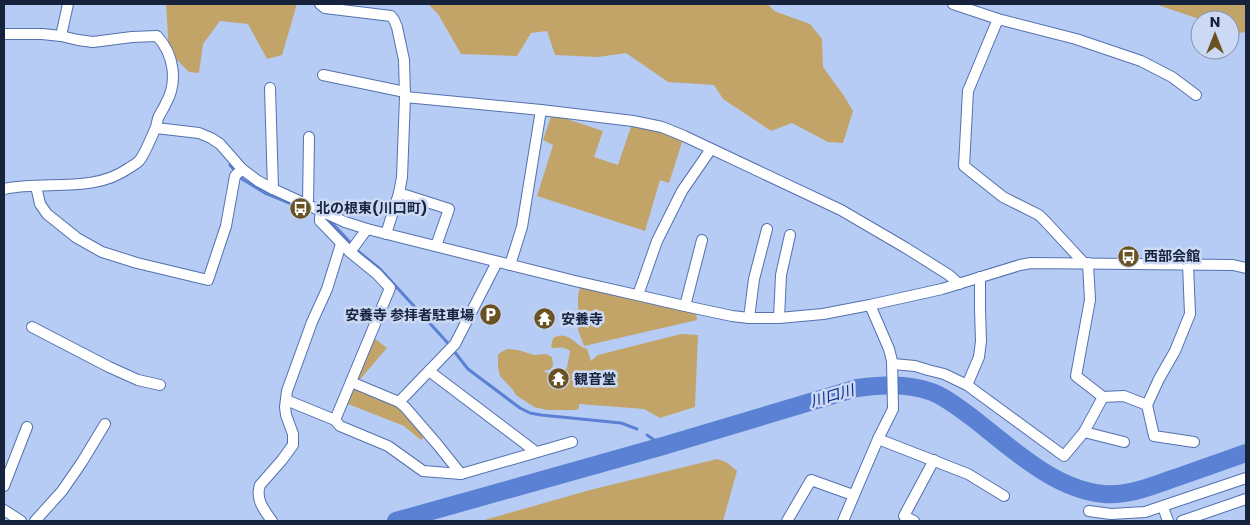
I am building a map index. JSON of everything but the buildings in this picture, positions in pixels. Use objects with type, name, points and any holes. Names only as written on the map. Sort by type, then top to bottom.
[{"type":"street","points":[[61,36],[68,4]]},
{"type":"street","points":[[320,4],[325,8],[391,16],[397,27],[404,60],[405,94],[402,177],[386,234]]},
{"type":"street","points":[[953,4],[998,19],[1076,38],[1141,60],[1172,77],[1196,95]]},
{"type":"street","points":[[998,19],[968,90],[964,166],[1002,197],[1039,216],[1086,263],[1090,300],[1076,376],[1104,397],[1124,396],[1147,405]]},
{"type":"street","points":[[4,34],[26,33],[61,36],[93,42],[157,36],[162,41],[173,68],[171,93],[140,161],[111,178],[96,183],[4,189]]},
{"type":"street","points":[[323,75],[405,94],[633,120],[662,127],[841,210],[913,252],[959,284]]},
{"type":"street","points":[[270,88],[273,189]]},
{"type":"street","points":[[510,265],[522,227],[541,110]]},
{"type":"street","points":[[156,128],[200,133],[211,138],[220,144],[239,172],[345,222],[497,262],[732,316],[779,318],[823,314],[870,306],[959,284],[1020,264],[1233,264],[1246,268]]},
{"type":"street","points":[[308,205],[309,136]]},
{"type":"street","points":[[638,295],[657,241],[682,191],[712,149]]},
{"type":"street","points":[[36,186],[40,204],[47,214],[76,238],[102,252],[137,263],[208,280],[226,226],[239,172]]},
{"type":"street","points":[[399,193],[449,209],[436,246]]},
{"type":"street","points":[[322,211],[320,221],[341,244],[352,249],[390,288],[335,420]]},
{"type":"street","points":[[352,249],[367,229]]},
{"type":"street","points":[[749,318],[754,279],[766,229]]},
{"type":"street","points":[[779,318],[781,275],[790,235]]},
{"type":"street","points":[[685,306],[702,240]]},
{"type":"street","points":[[272,521],[260,503],[258,489],[293,445],[293,434],[286,415],[286,400],[292,376],[327,288],[341,244]]},
{"type":"street","points":[[399,402],[451,348],[497,262]]},
{"type":"street","points":[[1188,264],[1190,314],[1147,405],[1154,436],[1194,442]]},
{"type":"street","points":[[967,385],[979,357],[981,341],[980,277]]},
{"type":"street","points":[[843,521],[893,409],[892,364],[889,349],[870,306]]},
{"type":"street","points":[[32,327],[109,367],[138,380],[160,385]]},
{"type":"street","points":[[892,364],[915,366],[944,374],[967,385],[1064,456],[1084,432],[1104,397]]},
{"type":"street","points":[[429,371],[536,452]]},
{"type":"street","points":[[351,382],[399,402],[405,407],[461,474]]},
{"type":"street","points":[[286,400],[335,420],[340,426],[388,446],[423,471],[461,474],[572,442]]},
{"type":"street","points":[[35,521],[62,491],[105,424]]},
{"type":"street","points":[[4,486],[27,427]]},
{"type":"street","points":[[1084,432],[1124,442]]},
{"type":"street","points":[[878,439],[968,474],[1004,496]]},
{"type":"street","points":[[914,521],[904,516],[934,460]]},
{"type":"street","points":[[1094,515],[1145,512],[1246,478]]},
{"type":"street","points":[[787,521],[811,480],[853,495]]},
{"type":"street","points":[[1182,521],[1246,499]]},
{"type":"street","points":[[1163,506],[1168,521]]},
{"type":"street","points":[[4,510],[21,521]]},
{"type":"shaded area","points":[[166,4],[297,4],[282,55],[267,59],[248,24],[220,21],[203,44],[199,73],[189,72],[169,52]]},
{"type":"shaded area","points":[[428,4],[768,4],[774,11],[810,24],[822,39],[823,67],[853,111],[843,143],[828,142],[792,123],[771,131],[723,99],[714,85],[668,82],[626,53],[598,57],[555,55],[547,31],[531,33],[517,56],[461,54],[438,14]]},
{"type":"shaded area","points":[[1155,4],[1246,4],[1246,32],[1240,33],[1240,10],[1190,10],[1190,16]]},
{"type":"shaded area","points":[[552,114],[603,131],[594,157],[618,165],[633,121],[684,136],[669,183],[660,180],[645,231],[537,196],[553,145],[543,140]]},
{"type":"shaded area","points":[[580,287],[696,313],[697,320],[584,346],[578,330],[578,295]]},
{"type":"shaded area","points":[[681,334],[698,335],[695,407],[660,418],[644,409],[579,404],[579,408],[576,410],[547,410],[534,407],[516,395],[500,376],[498,367],[498,354],[507,349],[534,355],[546,354],[552,357],[553,365],[550,370],[544,372],[553,374],[554,382],[558,382],[562,376],[561,373],[567,368],[570,351],[564,348],[552,348],[553,338],[559,336],[568,337],[587,349],[591,361],[598,355]]},
{"type":"shaded area","points":[[370,335],[387,348],[356,384],[399,402],[428,433],[421,440],[404,426],[343,402]]},
{"type":"shaded area","points":[[717,459],[726,462],[737,471],[723,521],[481,521],[590,490]]},
{"type":"waterway","points":[[230,165],[242,179],[265,193],[299,207]]},
{"type":"waterway","points":[[328,221],[359,252],[380,269],[446,341],[468,369],[520,408],[530,413],[541,415],[621,423],[637,429]]},
{"type":"waterway","name":"川口川","points":[[396,521],[663,446],[857,388],[875,386],[893,385],[920,388],[941,396],[1034,466],[1068,485],[1086,491],[1104,494],[1133,492],[1246,453]]},
{"type":"waterway","points":[[647,435],[663,446]]},
{"type":"place","name":"北の根東(川口町)","points":[[300,208]]},
{"type":"place","name":"西部会館","points":[[1128,256]]},
{"type":"place","name":"安養寺 参拝者駐車場","points":[[490,315]]},
{"type":"place","name":"安養寺","points":[[545,319]]},
{"type":"place","name":"観音堂","points":[[558,379]]}]
